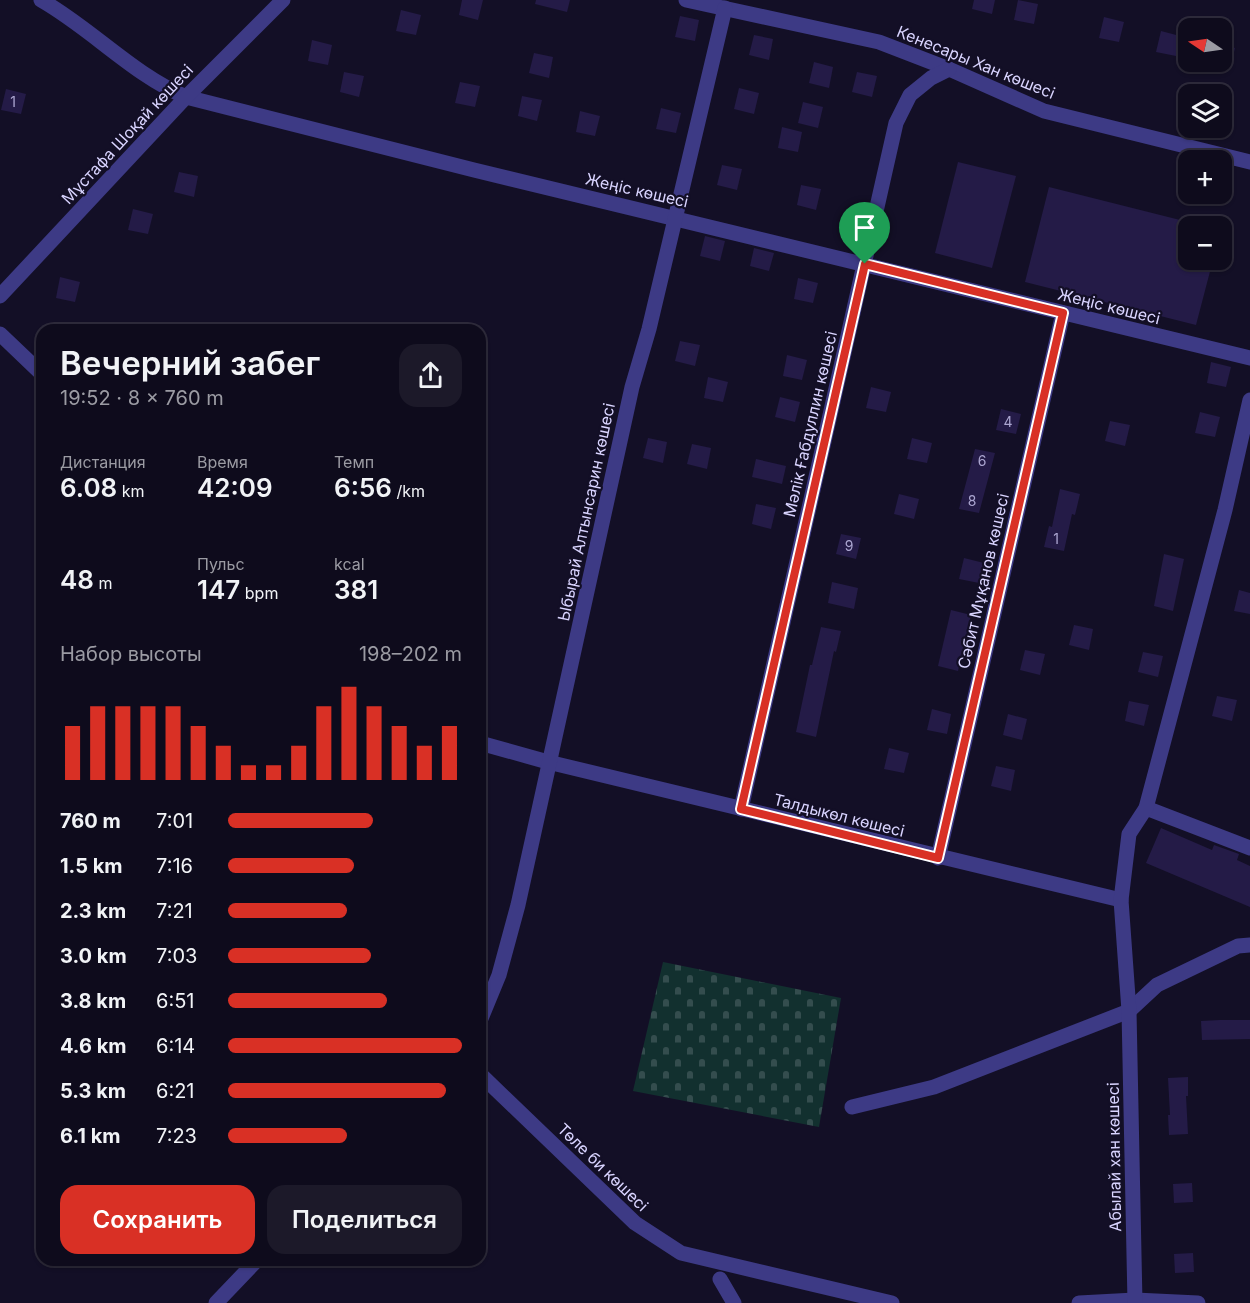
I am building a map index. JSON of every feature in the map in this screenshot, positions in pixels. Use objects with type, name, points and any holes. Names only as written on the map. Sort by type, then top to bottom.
[{"type":"street","name":"Жеңіс көшесі","points":[[41,0],[68,15],[133,67],[186,97],[463,167],[1250,358]]},
{"type":"street","name":"Мұстафа Шоқай көшесі","points":[[0,296],[186,97],[283,0]]},
{"type":"street","name":"Кенесары Хан көшесі","points":[[686,0],[879,42],[949,69],[1044,111],[1250,162]]},
{"type":"street","name":"Ыбырай Алтынсарин көшесі","points":[[486,1006],[499,975],[518,905],[632,387],[649,329],[725,8]]},
{"type":"street","name":"Мәлік Ғабдуллин көшесі","points":[[741,809],[896,123],[910,95],[931,78],[949,69]]},
{"type":"street","name":"Сәбит Мұқанов көшесі","points":[[938,858],[1063,313]]},
{"type":"street","points":[[0,334],[36,368]]},
{"type":"street","name":"Абылай хан көшесі","points":[[1135,1302],[1129,1011],[1121,900],[1129,834],[1146,808],[1225,510],[1250,400]]},
{"type":"street","name":"Талдыкөл көшесі","points":[[486,745],[938,858],[1121,900]]},
{"type":"street","points":[[1146,808],[1250,848]]},
{"type":"street","points":[[852,1107],[934,1087],[1129,1011],[1157,985],[1238,946],[1250,945]]},
{"type":"street","name":"Төле би көшесі","points":[[486,1080],[635,1223],[681,1253],[892,1303]]},
{"type":"street","points":[[216,1303],[251,1266]]},
{"type":"street","points":[[720,1279],[734,1303]]},
{"type":"street","points":[[1079,1303],[1197,1303]]},
{"type":"green space","points":[[663,962],[841,998],[819,1127],[633,1091]]},
{"type":"building","points":[[462,0],[483,0],[478,20],[459,15]]},
{"type":"building","points":[[536,0],[570,0],[567,12],[535,4]]},
{"type":"building","points":[[974,0],[995,0],[992,14],[972,9]]},
{"type":"building","points":[[1018,0],[1038,4],[1034,24],[1014,20]]},
{"type":"building","points":[[401,10],[421,15],[416,35],[396,31]]},
{"type":"building","points":[[680,16],[699,20],[695,41],[675,37]]},
{"type":"building","points":[[1104,17],[1124,22],[1119,42],[1099,38]]},
{"type":"building","points":[[1161,31],[1178,35],[1176,56],[1156,52]]},
{"type":"building","points":[[754,35],[773,39],[769,60],[749,55]]},
{"type":"building","points":[[312,40],[332,45],[328,65],[308,61]]},
{"type":"building","points":[[534,53],[553,57],[549,78],[529,73]]},
{"type":"building","points":[[814,62],[833,67],[829,88],[809,83]]},
{"type":"building","points":[[344,72],[364,76],[359,97],[340,92]]},
{"type":"building","points":[[857,72],[877,76],[872,97],[852,92]]},
{"type":"building","points":[[460,82],[480,86],[475,107],[455,103]]},
{"type":"building","points":[[739,88],[759,93],[754,114],[734,109]]},
{"type":"building","points":[[6,89],[26,94],[21,114],[1,110]]},
{"type":"building","points":[[522,96],[542,100],[537,121],[518,116]]},
{"type":"building","points":[[803,102],[823,107],[818,128],[798,123]]},
{"type":"building","points":[[661,108],[681,113],[676,133],[656,129]]},
{"type":"building","points":[[580,111],[600,116],[595,136],[576,132]]},
{"type":"building","points":[[782,127],[802,132],[798,152],[778,148]]},
{"type":"building","points":[[958,162],[1016,176],[992,268],[935,253]]},
{"type":"building","points":[[722,165],[742,169],[737,190],[717,185]]},
{"type":"building","points":[[179,172],[198,176],[194,197],[174,192]]},
{"type":"building","points":[[801,185],[821,189],[816,210],[797,205]]},
{"type":"building","points":[[1049,187],[1178,219],[1178,270],[1210,270],[1196,325],[1025,282]]},
{"type":"building","points":[[133,209],[153,214],[148,234],[128,230]]},
{"type":"building","points":[[705,236],[725,241],[720,261],[700,256]]},
{"type":"building","points":[[754,248],[774,253],[769,271],[750,266]]},
{"type":"building","points":[[60,277],[80,282],[75,302],[56,298]]},
{"type":"building","points":[[798,278],[818,283],[813,303],[794,299]]},
{"type":"building","points":[[680,341],[700,345],[695,366],[675,361]]},
{"type":"building","points":[[787,355],[807,360],[802,380],[783,376]]},
{"type":"building","points":[[1211,362],[1231,367],[1226,387],[1207,383]]},
{"type":"building","points":[[708,377],[728,382],[723,402],[704,398]]},
{"type":"building","points":[[871,387],[891,392],[886,412],[866,408]]},
{"type":"building","points":[[780,397],[800,402],[795,422],[775,417]]},
{"type":"building","points":[[1001,409],[1021,414],[1016,434],[996,430]]},
{"type":"building","points":[[1200,412],[1220,417],[1215,437],[1195,433]]},
{"type":"building","points":[[1110,421],[1130,425],[1125,446],[1105,441]]},
{"type":"building","points":[[648,438],[667,442],[663,463],[643,458]]},
{"type":"building","points":[[912,438],[932,443],[927,463],[907,459]]},
{"type":"building","points":[[692,444],[711,448],[707,469],[687,464]]},
{"type":"building","points":[[975,449],[995,453],[979,513],[959,509]]},
{"type":"building","points":[[756,459],[786,466],[782,484],[752,477]]},
{"type":"building","points":[[1060,489],[1080,494],[1075,515],[1072,514],[1064,551],[1044,547],[1049,526],[1052,527]]},
{"type":"building","points":[[899,494],[919,499],[914,519],[894,514]]},
{"type":"building","points":[[756,504],[776,508],[771,529],[752,524]]},
{"type":"building","points":[[841,534],[861,538],[856,559],[836,554]]},
{"type":"building","points":[[1164,554],[1184,559],[1173,611],[1154,606]]},
{"type":"building","points":[[964,558],[984,563],[979,583],[959,579]]},
{"type":"building","points":[[832,582],[858,588],[854,609],[828,603]]},
{"type":"building","points":[[1239,590],[1250,593],[1250,614],[1234,611]]},
{"type":"building","points":[[951,610],[971,615],[958,671],[938,666]]},
{"type":"building","points":[[1074,625],[1093,629],[1089,650],[1069,645]]},
{"type":"building","points":[[821,627],[841,631],[836,652],[834,651],[816,737],[796,732],[810,665],[812,665]]},
{"type":"building","points":[[1025,650],[1045,654],[1040,675],[1020,670]]},
{"type":"building","points":[[1143,652],[1163,656],[1158,677],[1138,672]]},
{"type":"building","points":[[1217,696],[1237,700],[1232,721],[1212,716]]},
{"type":"building","points":[[1129,701],[1149,705],[1144,726],[1125,721]]},
{"type":"building","points":[[932,709],[951,714],[947,734],[927,730]]},
{"type":"building","points":[[1008,714],[1027,719],[1022,740],[1003,735]]},
{"type":"building","points":[[889,748],[909,753],[904,773],[884,769]]},
{"type":"building","points":[[996,766],[1015,770],[1011,791],[991,786]]},
{"type":"building","points":[[1161,828],[1212,850],[1214,845],[1239,854],[1237,860],[1250,866],[1250,907],[1146,863]]},
{"type":"building","points":[[1250,1020],[1250,1039],[1202,1040],[1201,1021]]},
{"type":"building","points":[[1188,1077],[1188,1096],[1186,1096],[1188,1134],[1169,1135],[1168,1078]]},
{"type":"building","points":[[1192,1183],[1193,1202],[1174,1203],[1173,1184]]},
{"type":"building","points":[[1193,1253],[1194,1272],[1175,1273],[1174,1254]]},
{"type":"route","points":[[865,264],[1063,313],[938,858],[741,809],[865,264]]}]
